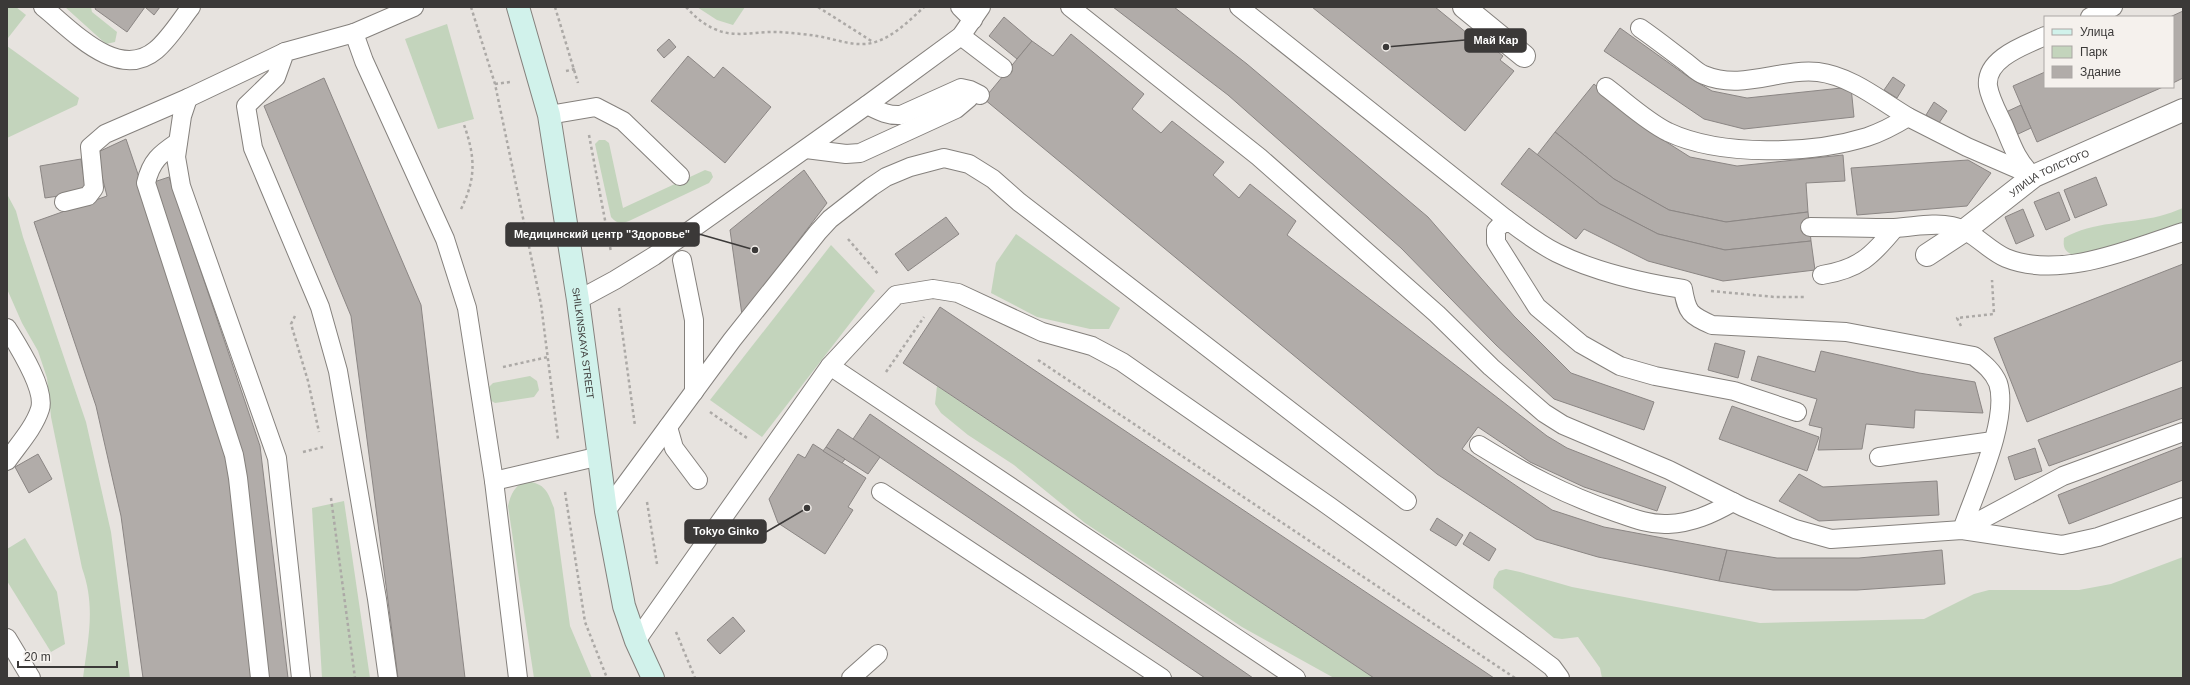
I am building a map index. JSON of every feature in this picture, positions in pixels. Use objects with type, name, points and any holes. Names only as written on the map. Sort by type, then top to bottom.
[{"type":"main road","name":"SHILKINSKAYA STREET","points":[[518,7],[549,115],[578,300],[600,456],[606,511],[624,606],[636,641],[653,678]]},
{"type":"street","points":[[1464,7],[1524,56]]},
{"type":"street","name":"УЛИЦА ТОЛСТОГО","points":[[1927,255],[1965,230],[2034,176],[2183,110]]},
{"type":"lane","points":[[43,7],[97,50],[112,58],[129,60],[142,58],[155,50],[191,7]]},
{"type":"lane","points":[[64,202],[88,196],[94,188],[89,152],[93,143],[105,134],[188,98],[285,52],[354,33],[414,7]]},
{"type":"lane","points":[[578,300],[615,280],[654,256],[806,149],[961,36],[977,14],[960,7]]},
{"type":"lane","points":[[1070,7],[1259,157],[1437,314],[1491,367],[1544,413],[1563,425],[1669,470],[1733,502],[1795,529],[1831,539],[1962,530],[2062,544],[2098,537],[2183,507]]},
{"type":"lane","points":[[1239,7],[1506,219],[1523,232],[1557,253],[1619,275],[1654,284],[1683,289],[1686,305],[1692,316],[1712,325],[1846,332],[1974,356],[1991,369],[1998,384],[2001,401],[1998,428],[1962,530]]},
{"type":"lane","points":[[2092,16],[2113,7]]},
{"type":"lane","points":[[1640,28],[1703,75],[1732,81],[1765,79],[1800,72],[1819,72],[1839,78],[1851,83],[1908,117],[1967,147],[2034,176]]},
{"type":"lane","points":[[354,33],[364,61],[445,240],[467,308],[494,481],[518,678]]},
{"type":"lane","points":[[961,36],[1003,68]]},
{"type":"lane","points":[[2034,176],[2020,163],[1988,85],[1991,72],[2009,52],[2044,36]]},
{"type":"lane","points":[[285,52],[276,77],[246,106],[247,122],[253,148],[320,307],[338,371],[388,678]]},
{"type":"lane","points":[[1606,87],[1667,131],[1695,142],[1726,148],[1785,149],[1836,145],[1868,137],[1892,127],[1908,117]]},
{"type":"lane","points":[[806,149],[846,154],[860,154],[956,109],[975,97],[970,90],[961,88],[900,115],[892,116],[867,105]]},
{"type":"lane","points":[[188,98],[182,116],[176,156],[181,186],[277,458],[301,678]]},
{"type":"lane","points":[[549,115],[596,107],[623,121],[680,176]]},
{"type":"lane","points":[[178,142],[158,155],[149,172],[146,184],[234,455],[238,478],[260,678]]},
{"type":"lane","points":[[606,511],[732,340],[830,219],[886,177],[910,167],[944,158],[969,164],[993,178],[1026,206],[1408,501]]},
{"type":"lane","points":[[1506,219],[1496,230],[1496,242],[1537,307],[1581,344],[1620,366],[1655,376],[1734,391],[1797,412]]},
{"type":"lane","points":[[1810,227],[1895,228],[1941,224],[1965,230],[1991,249],[2007,258],[2034,264],[2061,265],[2112,256],[2183,232]]},
{"type":"lane","points":[[1822,275],[1843,272],[1859,263],[1877,250],[1895,228]]},
{"type":"lane","points":[[682,260],[694,320],[694,392]]},
{"type":"lane","points":[[636,641],[830,366],[896,295],[933,289],[958,293],[1042,332],[1092,346],[1137,371],[1329,506],[1532,652],[1552,667],[1560,678]]},
{"type":"lane","points":[[7,328],[24,356],[38,387],[40,408],[32,427],[7,461]]},
{"type":"lane","points":[[830,366],[1296,678]]},
{"type":"lane","points":[[668,427],[674,448],[698,480]]},
{"type":"lane","points":[[1962,530],[2063,476],[2183,432]]},
{"type":"lane","points":[[1879,458],[1993,441]]},
{"type":"lane","points":[[1479,445],[1542,483],[1574,498],[1650,524],[1690,522],[1714,513],[1733,502]]},
{"type":"lane","points":[[494,481],[561,467],[600,456]]},
{"type":"lane","points":[[881,492],[1162,678]]},
{"type":"lane","points":[[7,638],[31,678]]},
{"type":"lane","points":[[851,678],[878,654]]},
{"type":"path","points":[[472,7],[495,84],[541,304],[561,467],[586,622],[607,678]]},
{"type":"path","points":[[686,7],[700,22],[719,31],[745,34],[778,32],[816,36],[840,42],[873,42],[899,30],[924,7]]},
{"type":"path","points":[[818,7],[873,42]]},
{"type":"path","points":[[445,240],[468,195],[473,177],[471,143],[463,122]]},
{"type":"path","points":[[849,240],[878,274]]},
{"type":"path","points":[[1974,356],[1958,318],[1994,314],[1991,249]]},
{"type":"path","points":[[871,394],[928,312]]},
{"type":"path","points":[[296,316],[291,324],[308,382],[320,433]]},
{"type":"path","points":[[478,372],[548,357]]},
{"type":"path","points":[[1107,407],[1515,678]]},
{"type":"path","points":[[321,440],[324,455]]},
{"type":"path","points":[[330,494],[355,678]]},
{"type":"path","points":[[664,603],[695,678]]},
{"type":"green space","points":[[7,7],[16,7],[26,15],[8,38]]},
{"type":"green space","points":[[65,7],[91,7],[92,12],[117,32],[115,42],[106,44]]},
{"type":"green space","points":[[697,7],[745,7],[733,25],[717,20]]},
{"type":"green space","points":[[447,24],[474,119],[438,129],[405,39]]},
{"type":"green space","points":[[7,46],[79,98],[77,105],[7,138]]},
{"type":"green space","points":[[599,140],[605,140],[609,143],[623,208],[705,170],[711,172],[713,177],[709,183],[629,221],[621,223],[617,222],[611,217],[595,144]]},
{"type":"green space","points":[[7,194],[16,211],[23,237],[86,422],[111,532],[130,678],[83,678],[90,623],[89,596],[51,417],[47,378],[38,351],[22,323],[7,289]]},
{"type":"green space","points":[[2183,208],[2183,228],[2146,240],[2073,255],[2066,250],[2064,246],[2064,238],[2087,229],[2148,219]]},
{"type":"green space","points":[[1016,234],[1120,308],[1109,329],[1090,329],[1037,317],[991,293],[996,263]]},
{"type":"green space","points":[[831,245],[875,291],[762,437],[710,400]]},
{"type":"green space","points":[[530,376],[537,381],[539,390],[534,397],[495,403],[488,399],[487,389],[493,383]]},
{"type":"green space","points":[[937,386],[1374,678],[1334,678],[1242,627],[1085,523],[1014,465],[968,435],[941,413],[935,404]]},
{"type":"green space","points":[[526,481],[541,486],[547,492],[554,508],[570,626],[592,678],[534,678],[508,506],[510,498],[516,488]]},
{"type":"green space","points":[[344,501],[370,678],[322,678],[312,508]]},
{"type":"green space","points":[[25,538],[57,592],[65,644],[51,652],[7,581],[7,549]]},
{"type":"green space","points":[[2183,557],[2183,678],[1602,678],[1600,668],[1578,637],[1562,639],[1554,638],[1493,588],[1494,579],[1499,571],[1506,569],[1572,587],[1760,623],[1924,619],[1974,594],[1989,590],[2079,590],[2111,584]]},
{"type":"building","points":[[96,7],[145,7],[127,32],[95,9]]},
{"type":"building","points":[[145,7],[160,7],[154,15]]},
{"type":"building","points":[[1113,7],[1174,7],[1247,64],[1428,217],[1514,316],[1571,373],[1654,402],[1644,430],[1554,399],[1496,345],[1401,248],[1228,95]]},
{"type":"building","points":[[1312,7],[1435,7],[1473,38],[1476,34],[1503,56],[1500,60],[1514,71],[1465,131]]},
{"type":"building","points":[[2183,11],[2183,78],[2174,82],[2174,16],[2172,16]]},
{"type":"building","points":[[1004,17],[1032,41],[1017,59],[989,36]]},
{"type":"building","points":[[1620,28],[1690,78],[1712,91],[1747,98],[1851,87],[1854,117],[1744,129],[1704,119],[1604,51]]},
{"type":"building","points":[[1071,34],[1144,94],[1132,109],[1161,133],[1172,121],[1224,162],[1213,175],[1239,198],[1250,184],[1296,221],[1287,235],[1547,436],[1567,448],[1666,487],[1657,511],[1584,487],[1530,462],[1478,427],[1462,449],[1552,510],[1604,527],[1727,550],[1719,581],[1598,557],[1536,539],[1437,474],[984,99],[1032,41],[1053,56]]},
{"type":"building","points":[[669,39],[676,47],[664,58],[657,50]]},
{"type":"building","points":[[688,56],[714,78],[723,67],[771,107],[725,163],[651,101]]},
{"type":"building","points":[[2044,72],[2044,88],[2161,88],[2037,142],[2013,86]]},
{"type":"building","points":[[1893,77],[1905,85],[1897,98],[1884,90]]},
{"type":"building","points":[[324,78],[421,305],[465,678],[398,678],[351,316],[264,106]]},
{"type":"building","points":[[1594,84],[1649,131],[1690,157],[1737,166],[1843,155],[1845,181],[1806,183],[1808,212],[1726,222],[1669,210],[1614,179],[1555,132]]},
{"type":"building","points":[[1934,102],[1947,111],[1939,123],[1926,115]]},
{"type":"building","points":[[2021,105],[2031,128],[2016,135],[2006,112]]},
{"type":"building","points":[[1555,132],[1614,179],[1669,210],[1726,222],[1808,212],[1811,241],[1725,250],[1658,234],[1600,204],[1537,155]]},
{"type":"building","points":[[126,139],[142,186],[169,177],[260,446],[288,678],[143,678],[121,516],[96,406],[34,222],[107,196],[96,153]]},
{"type":"building","points":[[1529,148],[1600,204],[1658,234],[1725,250],[1811,241],[1815,270],[1723,281],[1648,261],[1584,229],[1576,239],[1501,184]]},
{"type":"building","points":[[81,159],[86,192],[45,198],[40,166]]},
{"type":"building","points":[[1968,160],[1991,173],[1967,206],[1857,215],[1851,168]]},
{"type":"building","points":[[804,170],[827,203],[742,315],[730,230]]},
{"type":"building","points":[[2096,177],[2107,205],[2075,218],[2064,190]]},
{"type":"building","points":[[2059,192],[2070,220],[2046,230],[2034,202]]},
{"type":"building","points":[[2023,209],[2034,236],[2016,244],[2005,217]]},
{"type":"building","points":[[946,217],[959,234],[908,271],[895,254]]},
{"type":"building","points":[[2183,264],[2183,360],[2027,422],[1994,338]]},
{"type":"building","points":[[940,307],[1494,678],[1374,678],[903,363]]},
{"type":"building","points":[[1715,343],[1745,351],[1738,378],[1708,370]]},
{"type":"building","points":[[1821,351],[1919,373],[1975,382],[1983,413],[1915,410],[1914,428],[1866,424],[1862,449],[1818,450],[1822,428],[1809,425],[1817,399],[1751,380],[1758,356],[1815,372]]},
{"type":"building","points":[[2183,387],[2183,418],[2049,466],[2038,440]]},
{"type":"building","points":[[1732,406],[1819,437],[1807,471],[1719,439]]},
{"type":"building","points":[[870,414],[1253,678],[1205,678],[853,439]]},
{"type":"building","points":[[838,429],[880,457],[868,474],[826,447]]},
{"type":"building","points":[[813,444],[866,478],[848,507],[853,510],[825,554],[778,523],[769,499],[798,454],[805,458]]},
{"type":"building","points":[[2183,446],[2183,480],[2069,524],[2058,495]]},
{"type":"building","points":[[826,447],[845,459],[842,463],[823,451]]},
{"type":"building","points":[[2035,448],[2042,471],[2015,480],[2008,457]]},
{"type":"building","points":[[38,454],[52,479],[29,493],[15,467]]},
{"type":"building","points":[[1799,474],[1823,487],[1937,481],[1939,515],[1819,521],[1779,501]]},
{"type":"building","points":[[1437,518],[1463,535],[1456,546],[1430,530]]},
{"type":"building","points":[[1470,532],[1496,549],[1489,561],[1463,544]]},
{"type":"building","points":[[1727,550],[1777,558],[1859,558],[1942,550],[1945,584],[1857,590],[1773,590],[1719,581]]},
{"type":"building","points":[[733,617],[745,631],[720,654],[707,640]]},
{"type":"place","name":"Май Кар","points":[[1386,47]]},
{"type":"place","name":"Медицинский центр \"Здоровье\"","points":[[755,250]]},
{"type":"place","name":"Tokyo Ginko","points":[[807,508]]}]
